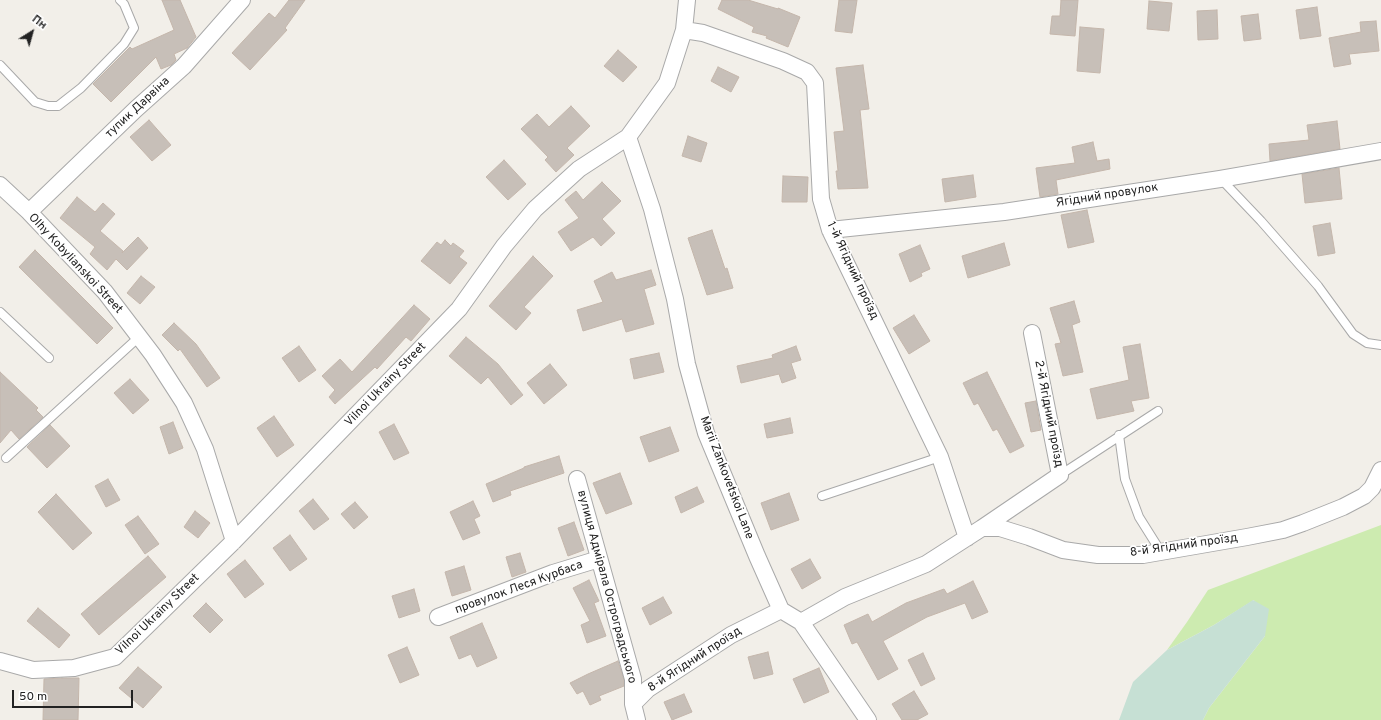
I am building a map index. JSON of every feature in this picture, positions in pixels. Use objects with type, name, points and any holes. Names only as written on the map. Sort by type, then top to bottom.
[{"type":"street","name":"тупик Дарвіна","points":[[29,212],[136,109],[184,66],[242,0]]},
{"type":"street","name":"Vilnoi Ukrainy Street","points":[[0,661],[33,670],[40,670],[74,668],[115,657],[234,542],[459,309],[504,246],[535,209],[579,169],[628,137],[667,84],[684,30],[687,0]]},
{"type":"street","name":"1-й Ягідний проїзд","points":[[684,30],[703,33],[783,61],[807,72],[816,83],[821,199],[830,230],[940,457],[967,538]]},
{"type":"street","name":"Marii Zankovetskoi Lane","points":[[628,137],[652,208],[674,299],[687,364],[706,432],[781,610]]},
{"type":"street","name":"Ягідний провулок","points":[[830,230],[1004,212],[1220,179],[1381,151]]},
{"type":"street","name":"Olhy Kobylianskoi Street","points":[[0,185],[29,212],[105,292],[154,355],[184,402],[205,449],[234,542]]},
{"type":"street","name":"2-й Ягідний проїзд","points":[[982,528],[1060,475],[1032,332]]},
{"type":"street","name":"8-й Ягідний проїзд","points":[[982,528],[1000,528],[1063,550],[1098,555],[1144,554],[1160,552],[1283,530],[1342,507],[1364,496],[1377,486],[1381,470]]},
{"type":"street","name":"вулиця Адмірала Остроградського","points":[[577,479],[633,680],[633,704],[637,720]]},
{"type":"street","points":[[801,622],[845,597],[926,564],[982,528]]},
{"type":"street","name":"провулок Леся Курбаса","points":[[438,617],[553,573],[599,559]]},
{"type":"street","points":[[781,610],[801,622],[868,720]]},
{"type":"street","name":"8-й Ягідний проїзд","points":[[633,704],[648,689],[731,635],[781,610]]},
{"type":"lane","points":[[0,65],[35,102],[48,106],[58,106],[81,88],[124,44],[134,28],[124,1]]},
{"type":"lane","points":[[1220,179],[1261,221],[1318,286],[1353,334],[1367,344],[1381,345]]},
{"type":"lane","points":[[0,312],[49,358]]},
{"type":"lane","points":[[6,458],[139,337]]},
{"type":"lane","points":[[1060,475],[1119,435],[1158,411]]},
{"type":"lane","points":[[1119,435],[1125,479],[1139,517],[1160,552]]},
{"type":"lane","points":[[822,496],[940,457]]},
{"type":"green space","points":[[1381,525],[1381,720],[1203,720],[1209,708],[1265,636],[1254,600],[1214,625],[1167,650],[1208,590]]},
{"type":"green space","points":[[1253,600],[1269,609],[1265,636],[1209,708],[1203,720],[1119,720],[1133,682],[1167,650],[1214,625]]},
{"type":"building","points":[[162,0],[180,0],[196,37],[187,48],[174,54],[176,60],[171,65],[161,69],[156,57],[111,102],[93,84],[130,47],[132,49],[174,30]]},
{"type":"building","points":[[289,0],[305,0],[285,28],[287,30],[250,70],[232,53],[269,13],[275,18]]},
{"type":"building","points":[[722,0],[748,0],[778,8],[800,17],[788,47],[766,38],[767,36],[752,32],[754,27],[718,9]]},
{"type":"building","points":[[839,0],[857,0],[852,33],[835,31]]},
{"type":"building","points":[[1061,0],[1078,0],[1075,36],[1050,34],[1052,16],[1060,16]]},
{"type":"building","points":[[1149,1],[1172,3],[1169,31],[1147,29]]},
{"type":"building","points":[[1317,7],[1321,36],[1300,39],[1296,10]]},
{"type":"building","points":[[1217,10],[1218,39],[1198,40],[1197,11]]},
{"type":"building","points":[[1258,14],[1261,39],[1244,41],[1241,16]]},
{"type":"building","points":[[1376,21],[1379,51],[1349,54],[1351,64],[1334,67],[1329,38],[1361,32],[1360,22]]},
{"type":"building","points":[[1080,27],[1104,29],[1100,73],[1077,71]]},
{"type":"building","points":[[618,50],[637,67],[623,82],[604,66]]},
{"type":"building","points":[[863,65],[869,109],[860,110],[868,188],[838,189],[836,171],[838,171],[834,132],[844,131],[836,68]]},
{"type":"building","points":[[718,67],[739,77],[731,92],[711,81]]},
{"type":"building","points":[[571,106],[590,126],[567,148],[574,155],[556,172],[545,160],[548,157],[521,129],[537,114],[549,127]]},
{"type":"building","points":[[149,120],[171,145],[152,161],[130,137]]},
{"type":"building","points":[[1337,121],[1340,149],[1270,161],[1269,144],[1309,140],[1307,125]]},
{"type":"building","points":[[688,136],[707,143],[701,162],[682,156]]},
{"type":"building","points":[[1093,142],[1097,161],[1109,159],[1110,169],[1056,180],[1058,194],[1040,197],[1036,168],[1075,163],[1072,147]]},
{"type":"building","points":[[504,160],[526,184],[508,200],[486,177]]},
{"type":"building","points":[[1339,168],[1342,199],[1305,203],[1302,174]]},
{"type":"building","points":[[973,175],[976,197],[945,202],[942,179]]},
{"type":"building","points":[[783,176],[808,177],[807,202],[782,202]]},
{"type":"building","points":[[602,182],[621,201],[602,219],[615,233],[601,246],[593,237],[571,251],[558,232],[579,218],[565,200],[576,191],[583,200]]},
{"type":"building","points":[[77,197],[95,212],[103,203],[115,214],[100,231],[123,251],[122,253],[138,237],[148,248],[127,270],[116,259],[107,270],[90,254],[95,247],[60,218]]},
{"type":"building","points":[[1087,210],[1094,242],[1068,248],[1061,215]]},
{"type":"building","points":[[1330,223],[1335,253],[1318,256],[1313,226]]},
{"type":"building","points":[[712,230],[733,288],[707,295],[688,238]]},
{"type":"building","points":[[445,240],[451,246],[453,243],[464,251],[459,257],[467,263],[450,284],[421,261],[437,242],[441,245]]},
{"type":"building","points":[[1004,243],[1010,265],[968,278],[962,256]]},
{"type":"building","points":[[920,245],[930,269],[921,273],[922,276],[910,282],[899,254]]},
{"type":"building","points":[[35,250],[113,328],[97,344],[19,267]]},
{"type":"building","points":[[533,256],[553,276],[524,307],[531,313],[516,330],[489,306]]},
{"type":"building","points":[[651,270],[656,285],[644,289],[654,324],[626,332],[622,319],[583,331],[577,310],[603,302],[594,281],[612,272],[616,280]]},
{"type":"building","points":[[141,276],[155,287],[140,304],[127,293]]},
{"type":"building","points":[[1074,301],[1080,322],[1072,325],[1083,372],[1063,376],[1055,344],[1061,343],[1050,308]]},
{"type":"building","points":[[414,305],[430,319],[411,341],[406,337],[377,369],[375,367],[335,404],[329,397],[335,390],[322,376],[340,359],[352,372]]},
{"type":"building","points":[[914,315],[930,341],[909,354],[893,328]]},
{"type":"building","points":[[174,323],[196,344],[220,378],[207,387],[180,349],[178,351],[162,335]]},
{"type":"building","points":[[466,337],[498,364],[523,395],[511,405],[488,377],[481,384],[449,356]]},
{"type":"building","points":[[1140,344],[1149,398],[1131,401],[1134,411],[1097,419],[1090,389],[1129,380],[1123,347]]},
{"type":"building","points":[[299,346],[316,370],[299,382],[282,358]]},
{"type":"building","points":[[796,346],[801,360],[791,363],[796,378],[782,383],[779,374],[741,383],[737,366],[773,358],[772,355]]},
{"type":"building","points":[[659,353],[664,372],[634,379],[630,359]]},
{"type":"building","points":[[550,364],[567,385],[544,404],[527,383]]},
{"type":"building","points":[[0,372],[38,408],[36,410],[43,417],[19,439],[11,430],[0,443]]},
{"type":"building","points":[[987,372],[1024,446],[1010,453],[997,429],[993,431],[978,403],[974,405],[963,383]]},
{"type":"building","points":[[130,379],[149,400],[133,414],[114,393]]},
{"type":"building","points":[[1036,401],[1041,430],[1031,432],[1025,403]]},
{"type":"building","points":[[274,416],[294,445],[277,457],[257,428]]},
{"type":"building","points":[[790,418],[793,433],[767,438],[764,424]]},
{"type":"building","points":[[173,422],[183,448],[169,454],[160,427]]},
{"type":"building","points":[[394,424],[409,453],[394,460],[379,432]]},
{"type":"building","points":[[50,425],[70,446],[47,468],[27,447]]},
{"type":"building","points":[[670,427],[679,451],[649,462],[640,437]]},
{"type":"building","points":[[559,456],[564,473],[510,491],[511,495],[493,502],[486,484],[524,467]]},
{"type":"building","points":[[620,473],[632,504],[606,514],[593,483]]},
{"type":"building","points":[[108,479],[120,500],[106,507],[95,486]]},
{"type":"building","points":[[697,487],[704,502],[681,513],[675,497]]},
{"type":"building","points":[[789,493],[799,520],[771,530],[761,503]]},
{"type":"building","points":[[56,494],[92,533],[73,550],[38,512]]},
{"type":"building","points":[[313,499],[329,519],[314,530],[299,511]]},
{"type":"building","points":[[473,501],[480,516],[474,519],[480,533],[463,540],[450,512]]},
{"type":"building","points":[[355,502],[368,517],[354,529],[341,514]]},
{"type":"building","points":[[195,511],[210,523],[198,538],[184,527]]},
{"type":"building","points":[[138,516],[159,544],[145,554],[125,525]]},
{"type":"building","points":[[574,522],[584,550],[568,556],[558,528]]},
{"type":"building","points":[[290,535],[307,559],[290,571],[273,548]]},
{"type":"building","points":[[520,553],[526,572],[512,577],[506,557]]},
{"type":"building","points":[[148,556],[166,577],[99,635],[81,614]]},
{"type":"building","points":[[810,559],[821,578],[802,589],[791,569]]},
{"type":"building","points":[[245,560],[264,584],[245,598],[227,574]]},
{"type":"building","points":[[464,566],[471,590],[452,596],[445,572]]},
{"type":"building","points":[[589,580],[599,601],[594,603],[606,636],[587,643],[581,625],[590,621],[573,588]]},
{"type":"building","points":[[973,581],[988,612],[972,619],[965,603],[927,617],[883,641],[898,669],[878,680],[857,642],[852,644],[844,625],[868,614],[872,622],[906,603],[944,589],[947,594]]},
{"type":"building","points":[[414,589],[420,611],[399,618],[392,596]]},
{"type":"building","points":[[663,597],[672,613],[650,625],[642,608]]},
{"type":"building","points":[[206,603],[223,620],[210,633],[193,616]]},
{"type":"building","points":[[38,608],[70,635],[59,648],[27,621]]},
{"type":"building","points":[[482,623],[497,658],[477,667],[471,654],[459,659],[450,637]]},
{"type":"building","points":[[407,647],[419,675],[400,683],[388,655]]},
{"type":"building","points":[[768,652],[773,674],[754,679],[748,657]]},
{"type":"building","points":[[923,653],[935,679],[921,686],[908,660]]},
{"type":"building","points":[[618,661],[624,680],[624,686],[599,696],[601,700],[590,705],[583,691],[577,694],[570,683],[588,674]]},
{"type":"building","points":[[138,667],[162,687],[143,708],[119,688]]},
{"type":"building","points":[[819,668],[829,692],[804,703],[793,679]]},
{"type":"building","points":[[79,678],[78,720],[43,720],[44,679]]},
{"type":"building","points":[[914,691],[928,714],[917,720],[902,720],[892,704]]},
{"type":"building","points":[[684,694],[692,712],[672,720],[664,702]]}]
